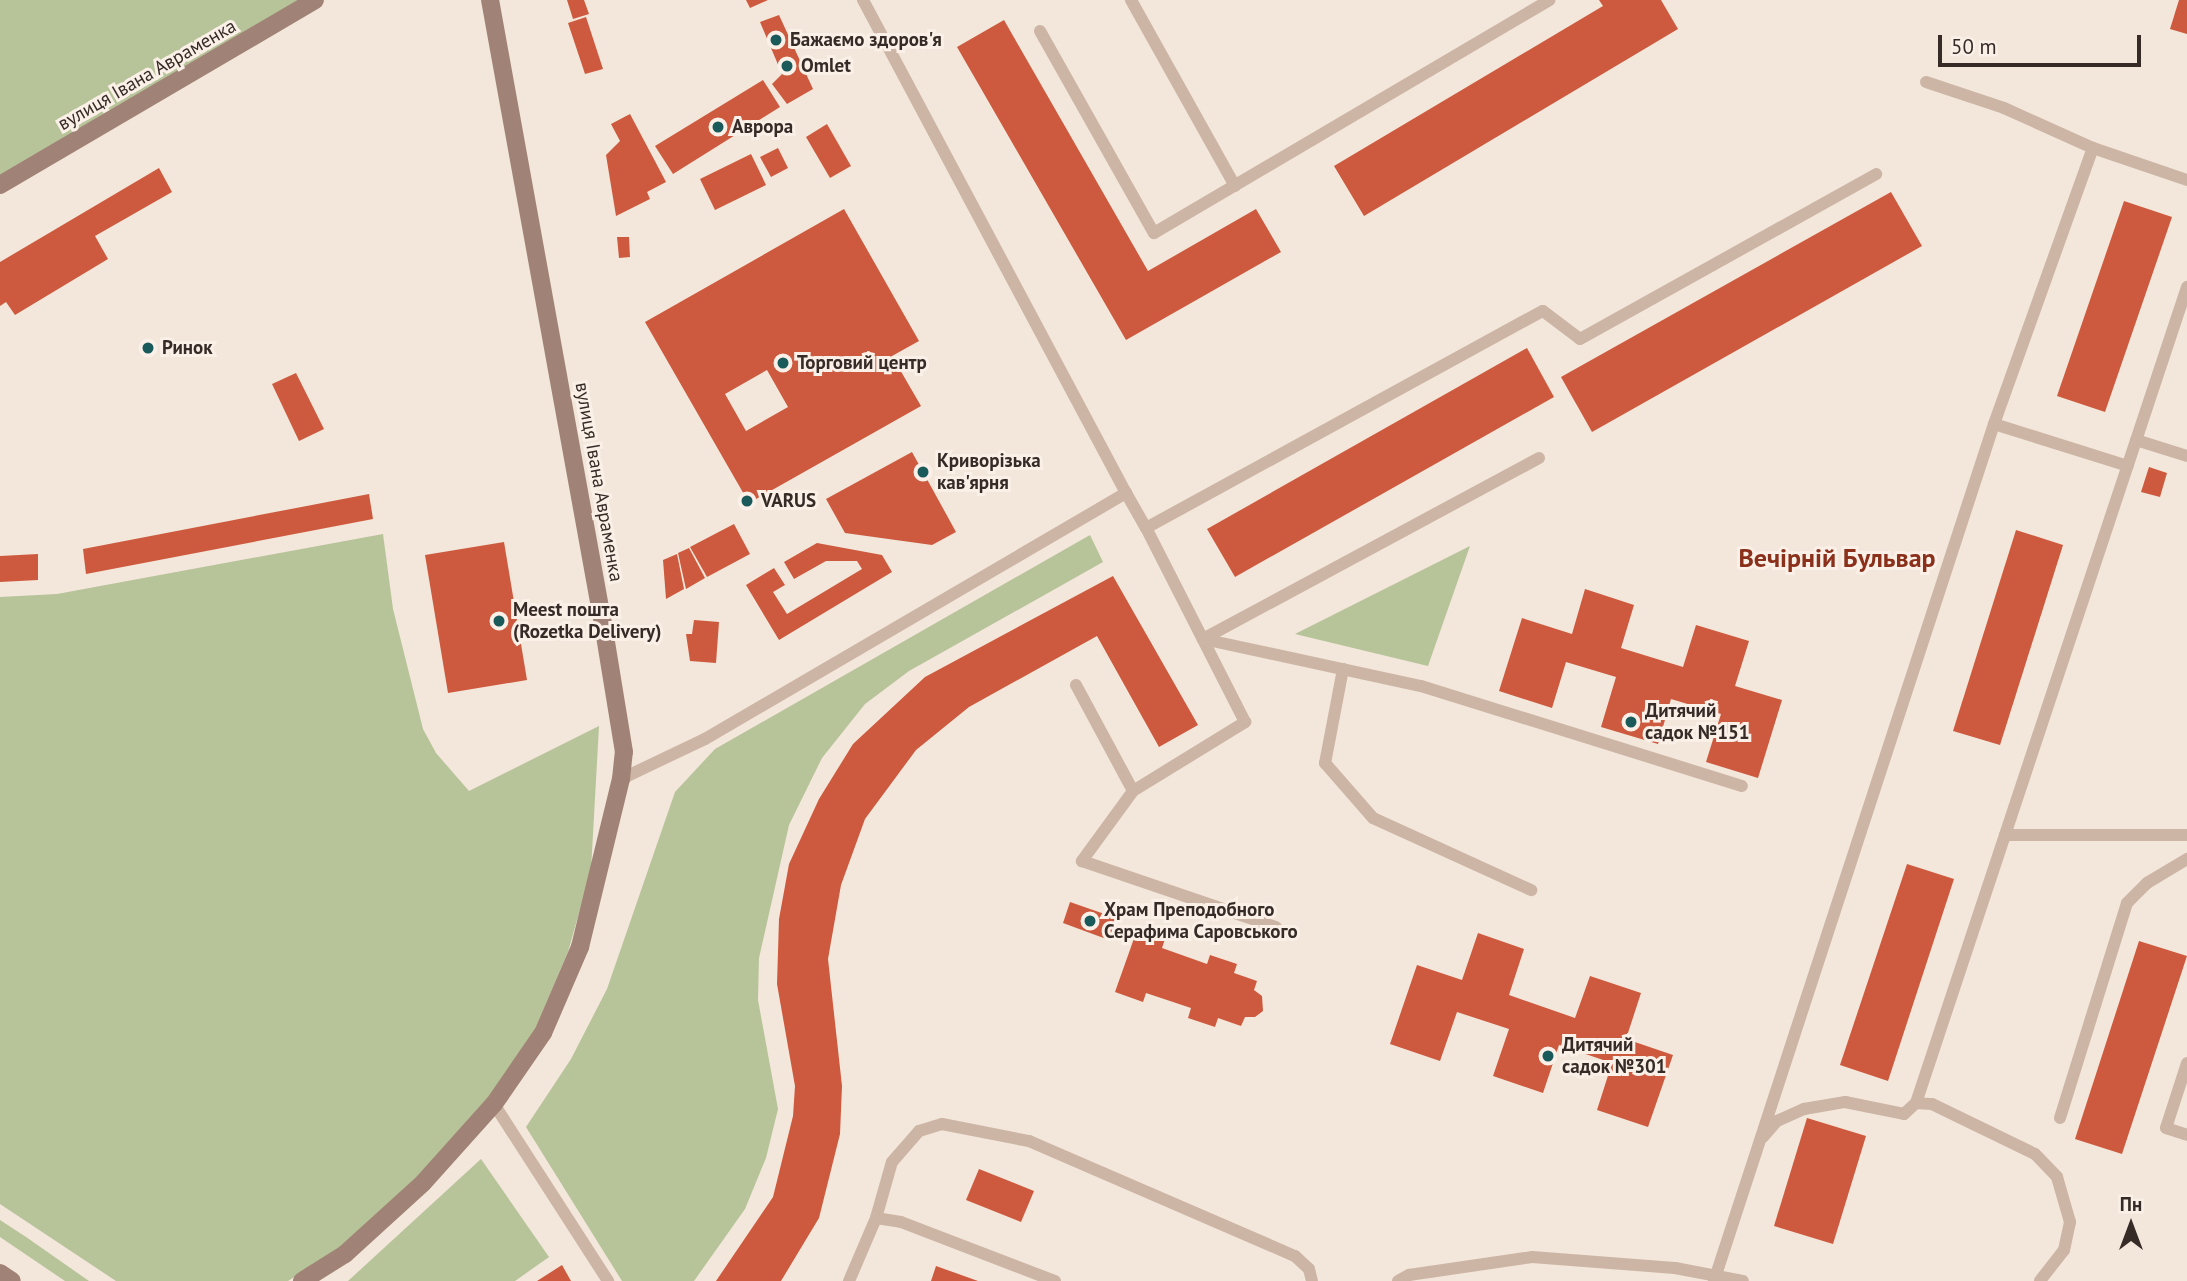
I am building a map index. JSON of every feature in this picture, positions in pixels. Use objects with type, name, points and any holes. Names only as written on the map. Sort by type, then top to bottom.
[{"type":"street","name":"вулиця Івана Авраменка","points":[[0,186],[315,0]]},
{"type":"street","name":"вулиця Івана Авраменка","points":[[302,1281],[345,1254],[423,1183],[494,1104],[543,1033],[580,947],[621,779],[624,752],[594,571],[490,0]]},
{"type":"lane","points":[[863,0],[1146,528],[1245,722],[1133,791],[1082,861],[1276,927]]},
{"type":"lane","points":[[1131,0],[1236,186]]},
{"type":"lane","points":[[1041,31],[1154,233],[1549,0]]},
{"type":"lane","points":[[1926,82],[2004,108],[2094,148],[2187,180]]},
{"type":"lane","points":[[1714,1278],[1994,424],[2094,148]]},
{"type":"lane","points":[[1146,528],[1543,311],[1580,338],[1876,174]]},
{"type":"lane","points":[[1758,1143],[1777,1121],[1804,1109],[1845,1102],[1904,1114],[1916,1103],[2187,287]]},
{"type":"lane","points":[[1994,424],[2128,466]]},
{"type":"lane","points":[[2136,440],[2187,456]]},
{"type":"lane","points":[[1203,639],[1539,458]]},
{"type":"lane","points":[[621,779],[705,739],[1126,494]]},
{"type":"lane","points":[[1203,639],[1421,686],[1742,786]]},
{"type":"lane","points":[[1343,669],[1325,763],[1373,818],[1531,890]]},
{"type":"lane","points":[[1076,685],[1133,791]]},
{"type":"lane","points":[[2005,835],[2187,835]]},
{"type":"lane","points":[[2060,1118],[2127,903],[2147,883],[2187,859]]},
{"type":"lane","points":[[2187,1063],[2166,1128],[2187,1135]]},
{"type":"lane","points":[[1916,1103],[1932,1104],[2035,1154],[2057,1177],[2070,1222],[2064,1250],[2040,1281]]},
{"type":"lane","points":[[494,1104],[608,1281]]},
{"type":"lane","points":[[849,1281],[876,1218],[892,1162],[919,1132],[942,1124],[1029,1141],[1295,1256],[1309,1269],[1311,1281]]},
{"type":"lane","points":[[876,1218],[901,1223],[1055,1281]]},
{"type":"lane","points":[[1398,1281],[1409,1275],[1532,1257],[1743,1281]]},
{"type":"green space","points":[[0,0],[315,0],[0,185]]},
{"type":"green space","points":[[383,534],[393,609],[423,729],[436,753],[469,791],[599,726],[591,870],[568,952],[533,1034],[486,1102],[417,1179],[342,1247],[288,1281],[116,1281],[0,1204],[0,597],[57,594]]},
{"type":"green space","points":[[1090,535],[1103,562],[909,671],[865,704],[822,758],[789,825],[759,958],[758,1000],[778,1109],[766,1158],[745,1209],[694,1281],[622,1281],[526,1127],[571,1059],[607,989],[675,792],[715,749]]},
{"type":"green space","points":[[1470,546],[1428,666],[1295,634]]},
{"type":"green space","points":[[481,1159],[549,1257],[515,1281],[348,1281]]},
{"type":"green space","points":[[0,1220],[89,1281],[65,1281],[0,1237]]},
{"type":"building","points":[[567,0],[584,0],[589,14],[573,19]]},
{"type":"building","points":[[746,0],[768,0],[750,8]]},
{"type":"building","points":[[1599,0],[1661,0],[1678,29],[1364,216],[1334,166],[1603,6]]},
{"type":"building","points":[[2179,0],[2187,0],[2187,34],[2170,29]]},
{"type":"building","points":[[779,15],[813,89],[787,104],[772,84],[782,74],[760,22]]},
{"type":"building","points":[[586,17],[603,69],[585,74],[568,23]]},
{"type":"building","points":[[1004,20],[1148,271],[1256,209],[1281,252],[1126,340],[957,47]]},
{"type":"building","name":"Аврора","points":[[763,80],[780,107],[673,174],[655,146]]},
{"type":"building","points":[[630,114],[666,182],[647,192],[650,199],[616,216],[606,155],[620,141],[611,124]]},
{"type":"building","points":[[827,124],[851,166],[830,178],[806,137]]},
{"type":"building","points":[[778,148],[788,168],[771,177],[760,157]]},
{"type":"building","points":[[751,154],[766,185],[715,210],[700,179]]},
{"type":"building","points":[[159,168],[172,192],[95,236],[108,259],[15,315],[6,302],[0,306],[0,262]]},
{"type":"building","points":[[1891,192],[1922,246],[1592,432],[1561,377]]},
{"type":"building","points":[[2124,201],[2172,217],[2105,412],[2057,396]]},
{"type":"building","name":"Торговий центр","points":[[844,209],[919,341],[892,356],[921,406],[749,503],[645,322]],"holes":[[[767,370],[788,407],[746,431],[725,394]]]},
{"type":"building","points":[[617,237],[629,237],[630,257],[619,258]]},
{"type":"building","points":[[1527,348],[1554,397],[1235,577],[1207,529]]},
{"type":"building","points":[[296,373],[324,429],[299,441],[272,384]]},
{"type":"building","points":[[912,452],[956,532],[932,545],[845,533],[826,499]]},
{"type":"building","points":[[2149,467],[2167,473],[2160,497],[2141,492]]},
{"type":"building","points":[[369,494],[373,519],[86,574],[83,549]]},
{"type":"building","points":[[734,524],[750,554],[707,577],[690,547]]},
{"type":"building","points":[[2016,530],[2063,545],[2000,745],[1953,731]]},
{"type":"building","points":[[504,542],[527,680],[448,693],[425,555]]},
{"type":"building","points":[[817,543],[882,555],[892,572],[779,640],[746,585],[774,568],[785,585],[773,592],[787,614],[862,569],[857,561],[826,561],[794,579],[784,562]]},
{"type":"building","points":[[689,548],[705,578],[686,589],[678,553]]},
{"type":"building","points":[[38,554],[38,580],[0,582],[0,556]]},
{"type":"building","points":[[677,554],[684,589],[666,599],[663,560]]},
{"type":"building","points":[[1113,576],[1198,725],[1159,747],[1097,636],[969,707],[916,750],[865,819],[841,885],[828,959],[842,1086],[840,1134],[819,1218],[781,1281],[716,1281],[773,1197],[793,1116],[795,1086],[777,984],[779,919],[789,864],[819,799],[853,744],[925,677]]},
{"type":"building","points":[[1585,589],[1634,605],[1621,648],[1683,667],[1696,625],[1749,641],[1735,686],[1782,700],[1758,778],[1706,762],[1721,714],[1671,699],[1658,744],[1601,727],[1616,677],[1566,662],[1552,708],[1499,691],[1522,618],[1572,634]]},
{"type":"building","points":[[694,620],[719,622],[716,663],[690,661],[686,634],[692,634]]},
{"type":"building","points":[[1907,864],[1954,879],[1888,1081],[1840,1065]]},
{"type":"building","name":"Храм Преподобного Серафима Саровського","points":[[1070,902],[1116,918],[1109,940],[1063,923]]},
{"type":"building","points":[[1137,930],[1165,939],[1162,948],[1207,964],[1210,955],[1237,964],[1234,973],[1257,981],[1254,990],[1262,996],[1263,1011],[1255,1017],[1245,1017],[1241,1026],[1218,1018],[1215,1027],[1188,1018],[1191,1008],[1146,993],[1143,1002],[1115,992]]},
{"type":"building","points":[[1478,933],[1524,949],[1509,995],[1575,1018],[1590,976],[1641,993],[1626,1039],[1673,1055],[1648,1127],[1597,1110],[1612,1063],[1559,1045],[1543,1093],[1493,1076],[1509,1029],[1457,1012],[1440,1061],[1390,1044],[1417,965],[1462,980]]},
{"type":"building","points":[[2139,941],[2187,956],[2122,1154],[2075,1139]]},
{"type":"building","points":[[1807,1118],[1866,1136],[1833,1244],[1774,1226]]},
{"type":"building","points":[[979,1169],[1034,1191],[1021,1222],[966,1200]]},
{"type":"building","points":[[562,1265],[571,1281],[537,1281]]},
{"type":"building","points":[[936,1266],[978,1281],[931,1281]]},
{"type":"place","name":"Бажаємо здоров'я","points":[[776,40]]},
{"type":"place","name":"Omlet","points":[[787,66]]},
{"type":"place","name":"Аврора","points":[[718,127]]},
{"type":"place","name":"Ринок","points":[[148,348]]},
{"type":"place","name":"Торговий центр","points":[[783,363]]},
{"type":"place","name":"Криворізька кав'ярня","points":[[923,472]]},
{"type":"place","name":"VARUS","points":[[747,501]]},
{"type":"place","name":"Meest пошта (Rozetka Delivery)","points":[[499,621]]},
{"type":"place","name":"Дитячий садок №151","points":[[1631,722]]},
{"type":"place","name":"Храм Преподобного Серафима Саровського","points":[[1090,921]]},
{"type":"place","name":"Дитячий садок №301","points":[[1548,1056]]},
{"type":"district","name":"Вечірній Бульвар","points":[[1837,558]]}]
